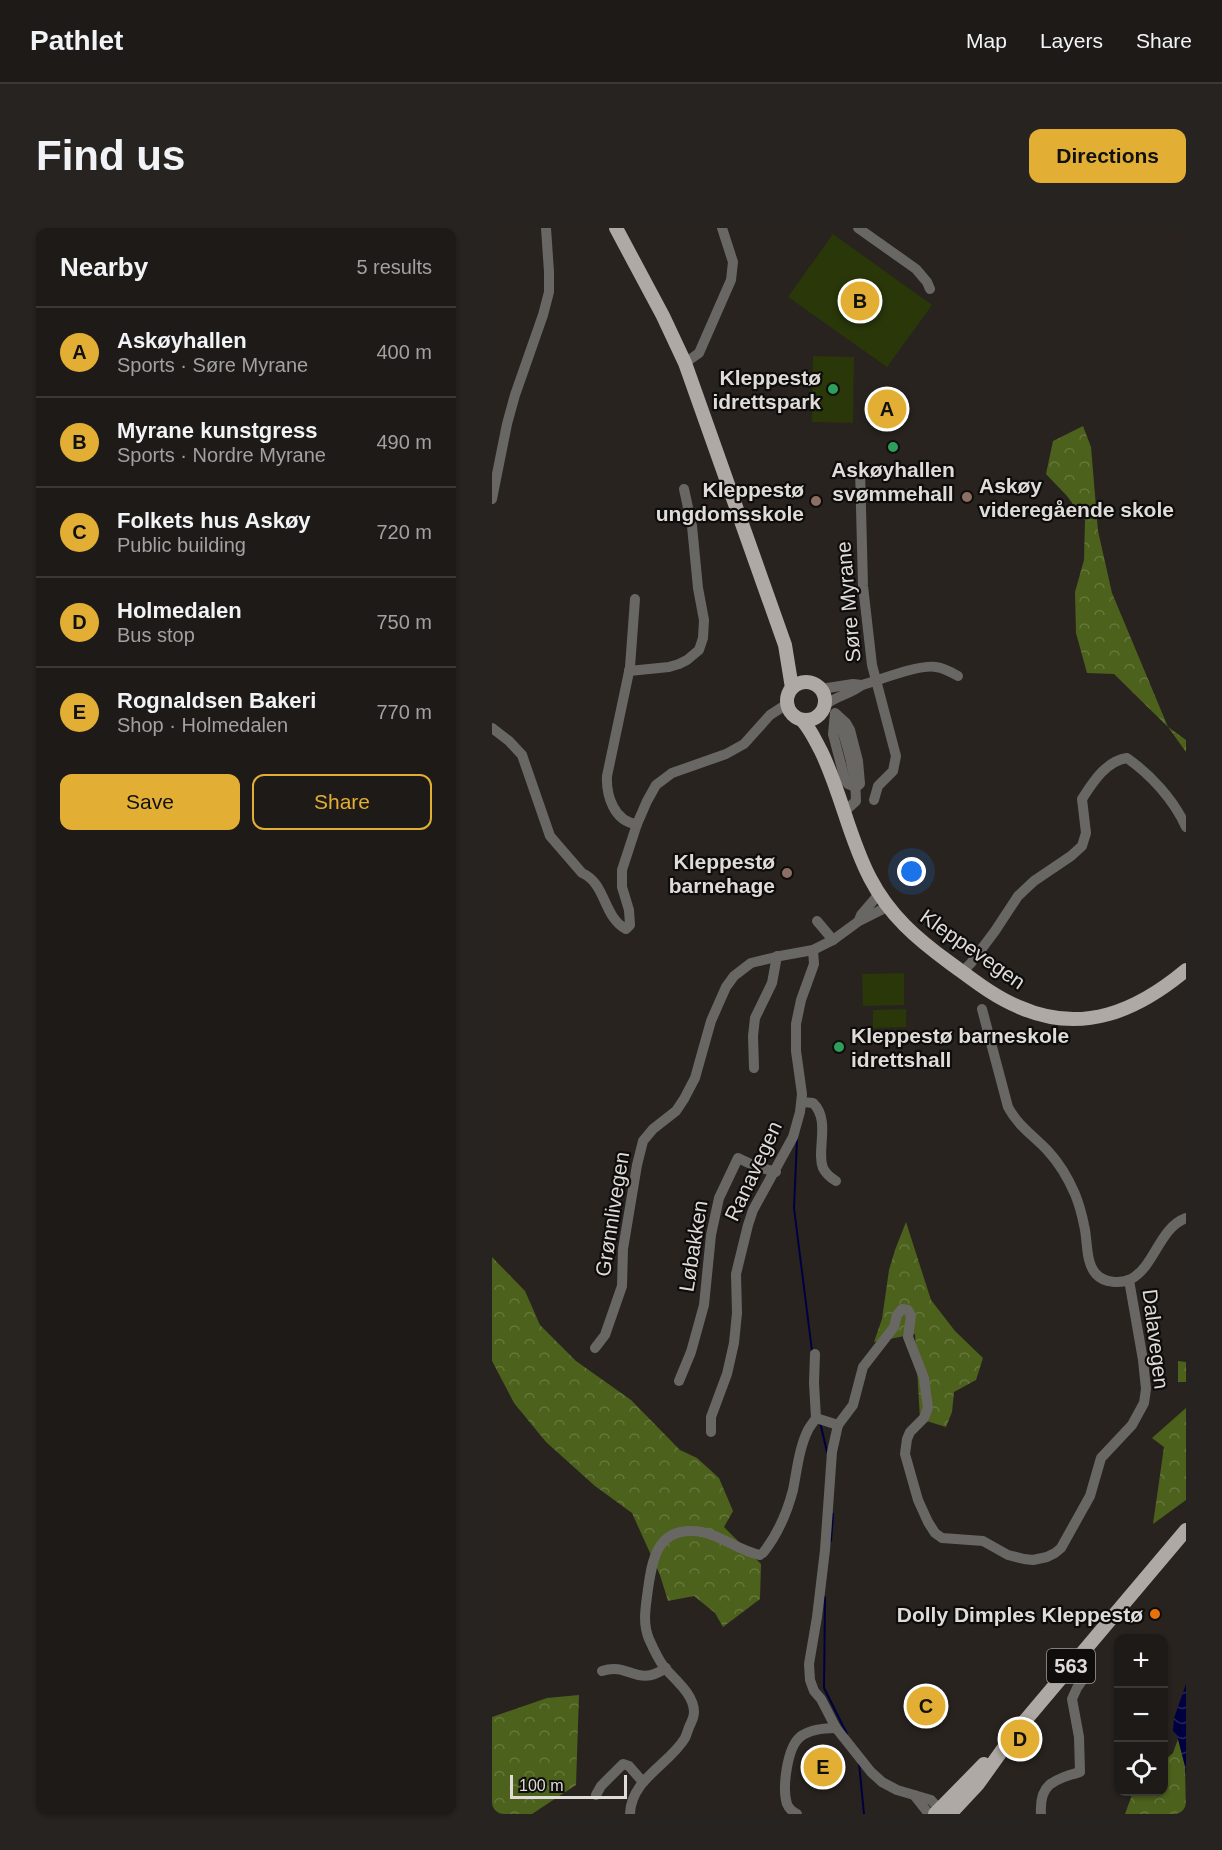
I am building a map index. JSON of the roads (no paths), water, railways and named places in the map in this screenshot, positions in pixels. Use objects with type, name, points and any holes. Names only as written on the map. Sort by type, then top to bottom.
[{"type":"main road","points":[[616,228],[686,363],[785,645],[792,688]]},
{"type":"main road","points":[[785,645],[807,682]]},
{"type":"main road","points":[[807,682],[821,689],[826,710],[812,719],[802,720],[792,715],[787,704],[787,697],[792,688],[799,683],[807,682]]},
{"type":"main road","name":"Kleppevegen","points":[[826,710],[826,760]]},
{"type":"main road","name":"Kleppevegen","points":[[802,720],[811,731],[826,760],[861,860],[887,906],[912,934],[991,992],[1017,1006],[1039,1014],[1074,1019],[1097,1017],[1130,1007],[1160,991],[1186,969]]},
{"type":"main road","name":"563","points":[[939,1813],[1013,1735],[1186,1530]]},
{"type":"street","points":[[492,499],[497,440],[515,395],[549,292],[546,228]]},
{"type":"street","points":[[686,363],[699,353],[731,280],[733,262],[722,228]]},
{"type":"street","points":[[858,228],[916,269],[930,289]]},
{"type":"street","name":"Søre Myrane","points":[[860,469],[863,586],[876,681],[928,667],[940,668],[958,676]]},
{"type":"street","points":[[629,671],[679,664],[699,650],[704,638],[693,526],[684,489]]},
{"type":"street","points":[[635,599],[629,671],[606,787],[608,797],[617,812],[624,820],[637,824]]},
{"type":"street","points":[[856,787],[845,780],[826,710],[832,699],[876,681],[896,760],[893,771],[878,786],[874,800]]},
{"type":"street","points":[[821,689],[853,684],[862,685]]},
{"type":"street","points":[[492,728],[522,755],[550,836],[582,873],[596,883],[615,919],[624,929],[630,925],[630,917],[622,887],[622,870],[637,824],[652,792],[661,780],[672,773],[731,752],[744,744],[770,715],[787,704]]},
{"type":"street","points":[[826,710],[846,723],[850,730],[860,775],[860,784],[856,787],[856,801],[844,812]]},
{"type":"street","points":[[962,972],[989,939],[1018,896],[1034,881],[1080,848],[1086,833],[1082,799],[1096,778],[1114,762],[1127,758],[1140,767],[1177,809],[1186,827]]},
{"type":"street","name":"Grønnlivegen","points":[[859,921],[861,915],[879,894]]},
{"type":"street","name":"Grønnlivegen","points":[[596,1348],[605,1335],[622,1286],[623,1249],[643,1141],[653,1129],[676,1111],[684,1099],[695,1078],[711,1021],[726,987],[734,976],[751,963],[777,956],[813,951],[887,906]]},
{"type":"street","points":[[817,921],[833,940]]},
{"type":"street","name":"Ranavegen","points":[[711,1432],[711,1417],[727,1374],[734,1343],[737,1313],[736,1274],[747,1225],[794,1137],[802,1102],[796,1024],[801,1000],[814,964],[813,951]]},
{"type":"street","points":[[754,1068],[755,1018],[772,983],[777,956]]},
{"type":"street","points":[[982,1009],[1008,1107],[1022,1128],[1053,1157],[1075,1194],[1084,1222],[1093,1270],[1108,1281],[1128,1280],[1141,1270],[1164,1236],[1180,1220],[1186,1218]]},
{"type":"street","name":"Ranavegen","points":[[802,1102],[813,1103],[817,1106],[823,1135],[822,1164],[826,1173],[836,1182]]},
{"type":"street","name":"Løbakken","points":[[679,1381],[691,1352],[705,1299],[705,1276],[720,1194],[738,1158],[754,1166],[776,1172]]},
{"type":"street","name":"Dalavegen","points":[[838,1425],[853,1405],[863,1367],[894,1327],[897,1315],[902,1309],[908,1310],[910,1313],[908,1337],[925,1384],[927,1412],[908,1436],[905,1454],[918,1500],[928,1522],[935,1533],[945,1539],[983,1541],[1008,1554],[1024,1559],[1041,1559],[1055,1554],[1066,1540],[1090,1496],[1101,1458],[1132,1425],[1144,1403],[1146,1389],[1143,1360],[1128,1280]]},
{"type":"street","points":[[630,1814],[632,1800],[643,1782],[685,1737],[693,1716],[690,1700],[666,1668],[646,1630],[644,1613],[651,1565],[657,1550],[672,1535],[681,1532],[699,1531],[762,1554],[772,1543],[784,1518],[793,1489],[805,1436],[816,1418],[815,1354]]},
{"type":"street","points":[[816,1418],[838,1425],[832,1452],[825,1550],[809,1664],[812,1686],[836,1728],[876,1777],[897,1790],[931,1800],[939,1813]]},
{"type":"street","points":[[1041,1814],[1040,1798],[1046,1788],[1053,1782],[1080,1772],[1079,1737],[1072,1699],[1088,1672],[1084,1659]]},
{"type":"street","points":[[602,1671],[614,1668],[646,1677],[666,1668]]},
{"type":"street","points":[[797,1814],[787,1804],[786,1774],[792,1746],[799,1737],[809,1731],[836,1728]]},
{"type":"street","points":[[596,1795],[601,1786],[623,1764],[629,1766],[643,1782]]},
{"type":"water","points":[[1186,1684],[1186,1776],[1177,1735],[1173,1731],[1174,1718]]},
{"type":"waterway","points":[[797,1139],[794,1208],[812,1351]]},
{"type":"waterway","points":[[820,1422],[827,1452]]},
{"type":"waterway","points":[[831,1541],[833,1514]]},
{"type":"waterway","points":[[825,1597],[824,1688],[847,1734]]},
{"type":"waterway","points":[[859,1763],[864,1814]]},
{"type":"place","name":"Myrane kunstgress","points":[[860,301]]},
{"type":"place","name":"Kleppestø idrettspark","points":[[833,389]]},
{"type":"place","name":"Askøyhallen","points":[[887,409]]},
{"type":"place","name":"Askøyhallen svømmehall","points":[[893,447]]},
{"type":"place","name":"Askøy videregående skole","points":[[967,497]]},
{"type":"place","name":"Kleppestø ungdomsskole","points":[[816,501]]},
{"type":"place","name":"Kleppestø barnehage","points":[[787,873]]},
{"type":"place","name":"Kleppestø barneskole idrettshall","points":[[839,1047]]},
{"type":"place","name":"Dolly Dimples Kleppestø","points":[[1155,1614]]},
{"type":"place","name":"Folkets hus Askøy","points":[[926,1706]]},
{"type":"place","name":"Holmedalen","points":[[1020,1739]]},
{"type":"place","name":"Rognaldsen Bakeri","points":[[823,1767]]}]
